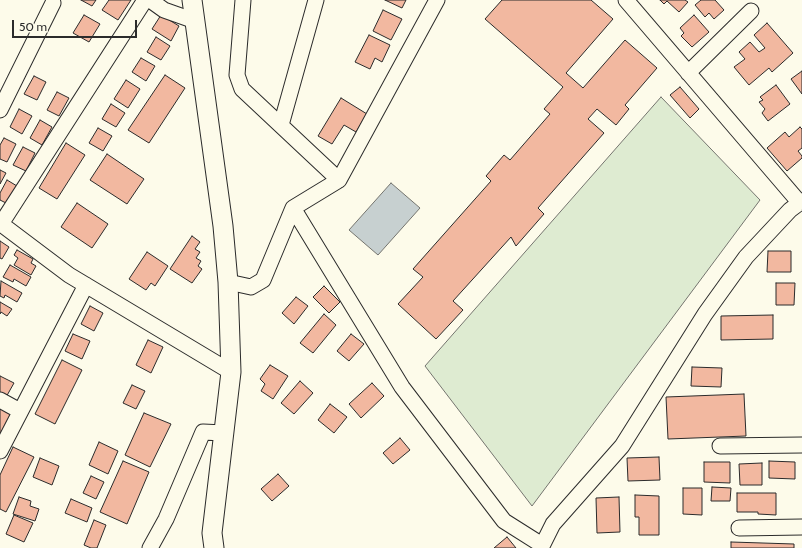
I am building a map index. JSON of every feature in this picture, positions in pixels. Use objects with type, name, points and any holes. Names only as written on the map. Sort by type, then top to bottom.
[{"type":"street","points":[[145,0],[1,224],[69,275],[231,372]]},
{"type":"street","points":[[150,0],[164,10],[195,20]]},
{"type":"street","points":[[192,0],[220,202],[228,282],[231,372],[212,533],[214,548]]},
{"type":"street","points":[[243,0],[237,75],[242,89],[339,180]]},
{"type":"street","points":[[281,125],[316,0]]},
{"type":"street","points":[[228,282],[251,287],[263,280],[293,208],[339,180],[436,0]]},
{"type":"street","points":[[293,208],[402,387],[504,521],[541,546],[553,524],[622,446],[705,314],[746,257],[790,210],[801,202],[626,0]]},
{"type":"street","points":[[0,110],[53,3]]},
{"type":"street","points":[[688,73],[751,11]]},
{"type":"street","points":[[0,451],[86,285]]},
{"type":"street","points":[[0,400],[20,411]]},
{"type":"street","points":[[150,548],[166,519],[203,432],[224,433]]},
{"type":"street","points":[[720,446],[802,445]]},
{"type":"street","points":[[739,528],[802,527]]},
{"type":"green space","points":[[661,97],[760,200],[532,506],[425,366]]},
{"type":"shaded area","points":[[391,183],[420,208],[378,255],[349,230]]},
{"type":"building","points":[[81,0],[96,0],[92,6]]},
{"type":"building","points":[[109,0],[131,0],[118,20],[102,10]]},
{"type":"building","points":[[385,0],[406,0],[402,8]]},
{"type":"building","points":[[502,0],[591,0],[613,19],[566,73],[583,88],[625,40],[657,68],[625,105],[629,109],[616,125],[597,109],[588,119],[604,133],[538,208],[544,214],[516,246],[511,237],[453,301],[463,310],[436,339],[398,304],[423,277],[413,269],[491,181],[486,176],[504,155],[510,160],[550,114],[544,109],[563,87],[485,19]]},
{"type":"building","points":[[660,0],[685,0],[688,2],[679,12],[667,1],[664,4]]},
{"type":"building","points":[[701,0],[715,0],[724,10],[714,19],[709,13],[705,17],[695,5]]},
{"type":"building","points":[[383,10],[402,19],[391,40],[373,31]]},
{"type":"building","points":[[84,15],[100,24],[89,42],[73,33]]},
{"type":"building","points":[[161,15],[179,26],[171,41],[152,29]]},
{"type":"building","points":[[694,15],[709,32],[692,47],[681,36],[684,33],[680,28]]},
{"type":"building","points":[[767,23],[793,53],[772,72],[769,68],[749,85],[734,67],[745,59],[739,52],[750,42],[759,52],[765,48],[754,35]]},
{"type":"building","points":[[369,35],[390,45],[382,62],[375,58],[370,69],[355,62]]},
{"type":"building","points":[[156,37],[170,46],[161,60],[147,52]]},
{"type":"building","points":[[141,58],[155,66],[146,81],[132,72]]},
{"type":"building","points":[[802,71],[802,94],[791,79]]},
{"type":"building","points":[[165,75],[185,88],[149,143],[128,130]]},
{"type":"building","points":[[34,76],[46,82],[37,100],[24,94]]},
{"type":"building","points":[[126,80],[140,89],[128,108],[114,99]]},
{"type":"building","points":[[776,85],[790,104],[768,121],[762,113],[765,109],[759,102],[763,100],[760,97]]},
{"type":"building","points":[[680,87],[699,109],[690,118],[670,95]]},
{"type":"building","points":[[57,92],[69,98],[59,116],[47,110]]},
{"type":"building","points":[[341,98],[367,114],[356,132],[344,125],[332,144],[318,136]]},
{"type":"building","points":[[111,104],[125,113],[116,127],[102,119]]},
{"type":"building","points":[[19,109],[32,116],[22,134],[10,127]]},
{"type":"building","points":[[40,120],[52,127],[42,145],[30,138]]},
{"type":"building","points":[[800,127],[802,129],[802,148],[798,151],[802,158],[787,171],[767,148],[785,132],[789,137]]},
{"type":"building","points":[[98,128],[112,136],[103,151],[89,143]]},
{"type":"building","points":[[4,138],[16,144],[7,162],[0,159],[0,145]]},
{"type":"building","points":[[66,143],[85,155],[57,199],[39,188]]},
{"type":"building","points":[[23,147],[35,153],[26,171],[13,165]]},
{"type":"building","points":[[107,154],[144,179],[127,204],[90,180]]},
{"type":"building","points":[[0,170],[6,173],[0,184]]},
{"type":"building","points":[[7,180],[17,186],[6,203],[0,200],[0,193]]},
{"type":"building","points":[[77,203],[108,224],[92,248],[61,227]]},
{"type":"building","points":[[192,236],[200,242],[195,249],[200,252],[196,258],[201,261],[198,266],[202,269],[192,283],[170,269]]},
{"type":"building","points":[[0,241],[9,247],[2,259],[0,258]]},
{"type":"building","points":[[17,250],[33,259],[31,263],[36,266],[31,275],[14,265],[18,258],[14,255]]},
{"type":"building","points":[[768,251],[791,251],[791,272],[767,272]]},
{"type":"building","points":[[147,252],[168,266],[155,286],[151,283],[146,290],[129,279]]},
{"type":"building","points":[[10,265],[31,277],[26,286],[14,279],[13,282],[3,277]]},
{"type":"building","points":[[1,281],[22,293],[17,302],[5,295],[4,298],[0,296]]},
{"type":"building","points":[[776,283],[795,283],[794,305],[776,305]]},
{"type":"building","points":[[324,286],[340,302],[329,313],[313,297]]},
{"type":"building","points":[[296,297],[308,306],[294,324],[282,313]]},
{"type":"building","points":[[0,302],[12,309],[7,316],[1,312],[0,314]]},
{"type":"building","points":[[90,306],[103,313],[94,331],[81,324]]},
{"type":"building","points":[[324,314],[336,325],[313,353],[300,343]]},
{"type":"building","points":[[773,315],[773,339],[721,340],[721,316]]},
{"type":"building","points":[[73,334],[90,341],[82,359],[65,351]]},
{"type":"building","points":[[351,334],[364,344],[349,361],[337,351]]},
{"type":"building","points":[[148,340],[163,347],[151,373],[136,365]]},
{"type":"building","points":[[62,360],[82,370],[55,424],[35,414]]},
{"type":"building","points":[[270,365],[288,376],[273,399],[261,391],[265,384],[260,379]]},
{"type":"building","points":[[692,367],[722,368],[721,387],[691,386]]},
{"type":"building","points":[[0,376],[14,383],[5,399],[0,396]]},
{"type":"building","points":[[300,381],[313,393],[294,414],[281,403]]},
{"type":"building","points":[[372,383],[384,396],[361,418],[349,404]]},
{"type":"building","points":[[132,385],[145,391],[136,409],[123,403]]},
{"type":"building","points":[[744,394],[746,436],[668,439],[666,397]]},
{"type":"building","points":[[0,404],[13,410],[1,434],[0,433]]},
{"type":"building","points":[[330,404],[347,417],[334,433],[318,420]]},
{"type":"building","points":[[144,413],[171,424],[150,467],[125,455]]},
{"type":"building","points":[[400,438],[410,450],[393,464],[383,453]]},
{"type":"building","points":[[99,442],[118,451],[108,474],[89,465]]},
{"type":"building","points":[[13,447],[34,457],[6,512],[0,509],[0,475]]},
{"type":"building","points":[[659,457],[660,480],[628,481],[627,458]]},
{"type":"building","points":[[40,458],[59,466],[52,485],[33,477]]},
{"type":"building","points":[[123,461],[149,472],[127,524],[100,512]]},
{"type":"building","points":[[769,461],[795,462],[795,479],[769,478]]},
{"type":"building","points":[[704,462],[730,462],[730,483],[704,482]]},
{"type":"building","points":[[762,463],[762,485],[740,485],[739,464]]},
{"type":"building","points":[[278,474],[289,486],[272,501],[261,489]]},
{"type":"building","points":[[91,476],[104,482],[96,499],[83,493]]},
{"type":"building","points":[[712,487],[731,488],[730,501],[711,501]]},
{"type":"building","points":[[683,488],[702,488],[702,515],[683,514]]},
{"type":"building","points":[[737,493],[776,493],[776,515],[758,514],[758,512],[737,512]]},
{"type":"building","points":[[635,495],[659,496],[659,535],[639,535],[639,517],[635,517]]},
{"type":"building","points":[[19,497],[31,501],[30,506],[39,509],[35,521],[13,514]]},
{"type":"building","points":[[619,497],[620,532],[597,533],[596,498]]},
{"type":"building","points":[[71,499],[92,508],[87,522],[65,513]]},
{"type":"building","points":[[14,515],[33,523],[24,542],[6,534]]},
{"type":"building","points":[[94,520],[106,525],[97,548],[91,548],[84,545]]},
{"type":"building","points":[[507,537],[516,548],[494,548]]},
{"type":"building","points":[[731,542],[794,544],[794,548],[731,548]]}]
